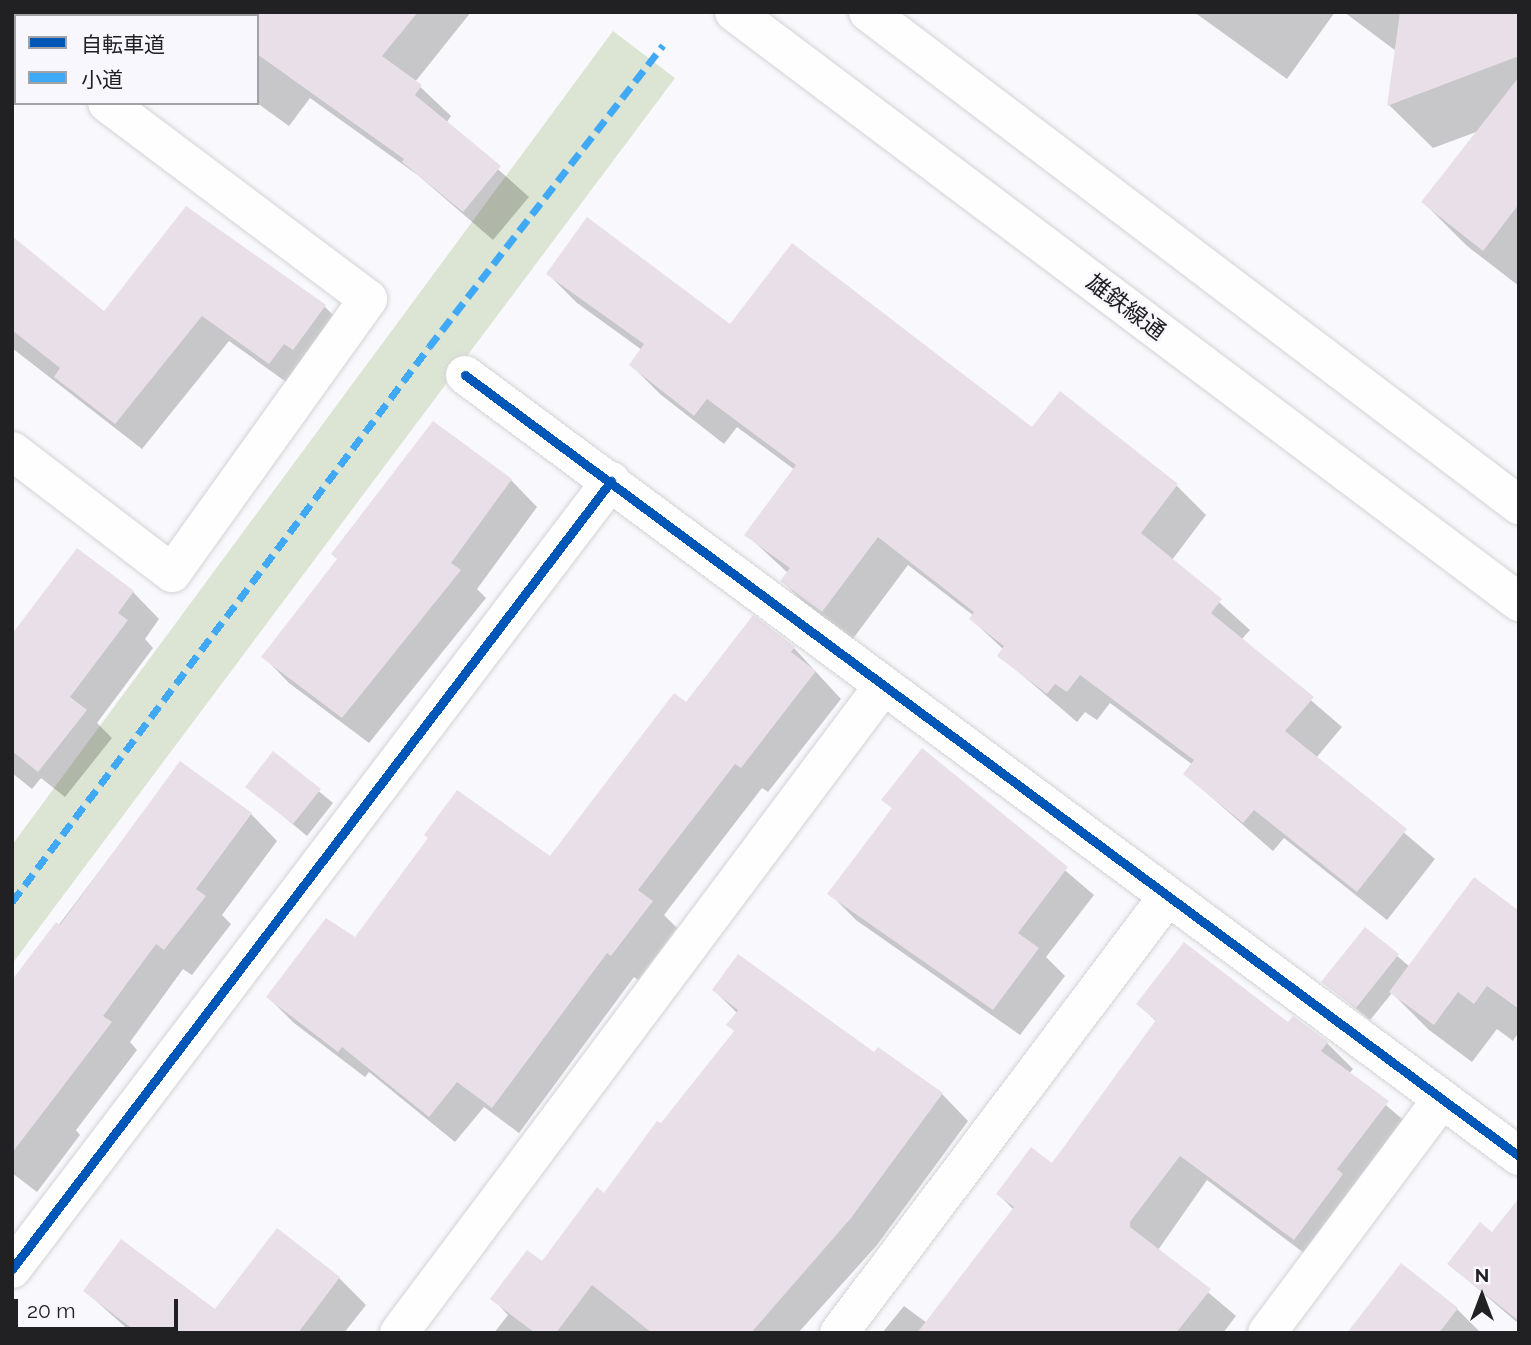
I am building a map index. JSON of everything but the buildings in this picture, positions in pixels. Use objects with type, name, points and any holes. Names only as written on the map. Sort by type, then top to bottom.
[{"type":"street","name":"雄鉄線通","points":[[734,12],[1519,602]]},
{"type":"street","points":[[869,12],[1519,505]]},
{"type":"street","points":[[12,451],[172,573],[368,299],[110,105]]},
{"type":"street","points":[[465,375],[1519,1156]]},
{"type":"street","points":[[12,1269],[611,481]]},
{"type":"street","points":[[399,1333],[883,686]]},
{"type":"street","points":[[839,1333],[1168,897]]},
{"type":"street","points":[[1266,1333],[1442,1099]]},
{"type":"green space","points":[[613,31],[675,78],[12,964],[12,845]]},
{"type":"marked path","points":[[12,902],[429,347],[663,45]]},
{"type":"cycle path","points":[[465,375],[1519,1156]]},
{"type":"cycle path","points":[[12,1269],[611,481]]}]
